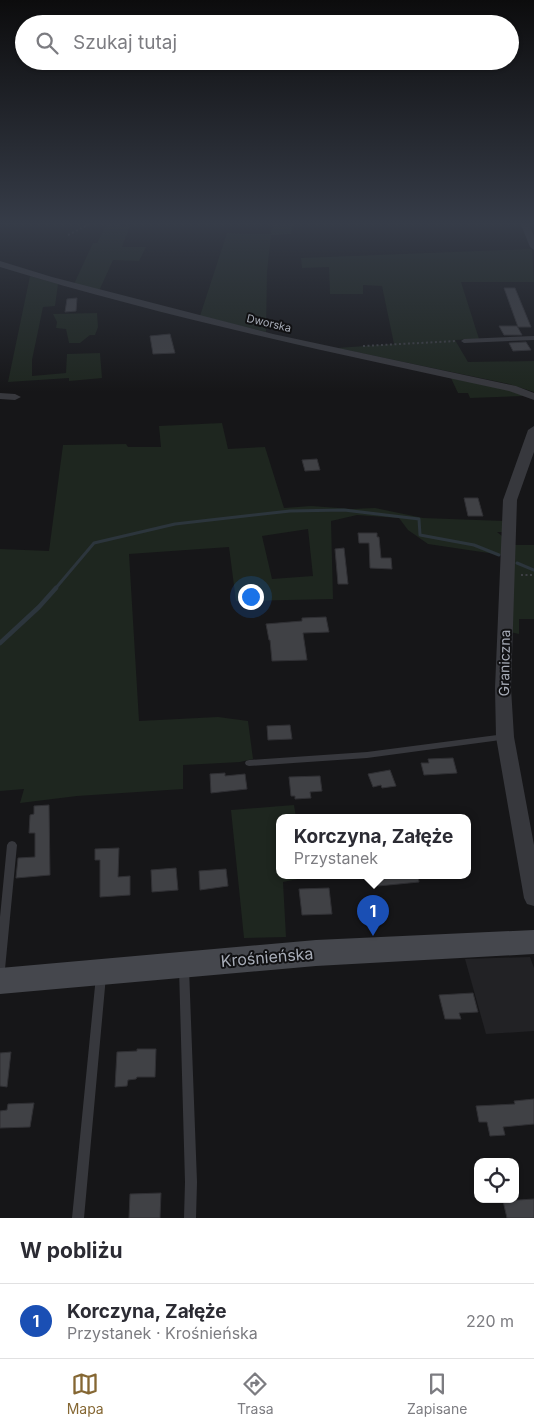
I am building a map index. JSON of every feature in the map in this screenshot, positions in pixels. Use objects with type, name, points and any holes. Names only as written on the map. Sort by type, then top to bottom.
[{"type":"main road","name":"Krośnieńska","points":[[0,981],[102,970],[316,953],[534,942]]},
{"type":"street","name":"Dworska","points":[[52,279],[166,311],[272,337],[512,388],[534,397]]},
{"type":"street","points":[[0,396],[15,397]]},
{"type":"street","name":"Graniczna","points":[[534,430],[510,500],[503,688],[505,738],[534,898]]},
{"type":"lane","points":[[464,341],[534,338]]},
{"type":"lane","points":[[249,763],[367,755],[505,738]]},
{"type":"lane","points":[[0,969],[12,845]]},
{"type":"lane","points":[[184,964],[191,1182],[190,1218]]},
{"type":"lane","points":[[78,1218],[102,970]]},
{"type":"path","points":[[334,350],[349,347],[464,341]]},
{"type":"shaded area","points":[[29,279],[40,279],[58,284],[55,306],[43,307],[32,360],[32,376],[66,373],[67,354],[100,353],[102,378],[69,381],[69,378],[8,382]]},
{"type":"shaded area","points":[[76,279],[104,279],[99,291],[74,284]]},
{"type":"shaded area","points":[[212,279],[267,279],[266,332],[200,316]]},
{"type":"shaded area","points":[[329,279],[534,279],[534,282],[461,282],[479,339],[455,340],[468,362],[534,361],[534,392],[509,384],[337,348],[394,344],[382,286],[363,285],[363,294],[330,294]]},
{"type":"shaded area","points":[[97,313],[98,327],[95,335],[90,335],[80,343],[69,343],[66,329],[56,328],[57,322],[53,314]]},
{"type":"shaded area","points":[[451,378],[508,390],[524,396],[470,398],[468,393],[458,393]]},
{"type":"shaded area","points":[[222,423],[228,449],[265,447],[284,508],[311,506],[352,509],[375,508],[423,518],[504,521],[502,532],[497,532],[502,536],[502,555],[428,544],[408,530],[399,518],[357,515],[331,521],[333,599],[236,601],[229,547],[129,554],[139,721],[218,717],[248,721],[253,759],[240,762],[183,765],[183,789],[77,796],[20,803],[24,789],[0,791],[0,549],[49,551],[63,445],[126,444],[128,447],[161,447],[159,426]],"holes":[[[308,529],[313,576],[272,579],[262,536]]]},
{"type":"shaded area","points":[[513,545],[534,545],[534,619],[519,619],[519,634],[510,632]]},
{"type":"shaded area","points":[[294,805],[296,814],[276,814],[276,879],[298,879],[283,882],[286,937],[244,938],[231,810]]},
{"type":"shaded area","points":[[530,957],[534,968],[534,1031],[486,1034],[465,959]]},
{"type":"building","points":[[504,288],[515,288],[531,327],[518,327]]},
{"type":"building","points":[[77,298],[76,311],[65,312],[67,299]]},
{"type":"building","points":[[499,326],[517,326],[522,335],[504,335]]},
{"type":"building","points":[[170,334],[175,353],[153,354],[150,336]]},
{"type":"building","points":[[526,342],[531,350],[513,351],[509,343]]},
{"type":"building","points":[[317,459],[320,470],[305,471],[302,460]]},
{"type":"building","points":[[464,498],[478,498],[483,516],[468,516]]},
{"type":"building","points":[[358,533],[377,533],[381,558],[391,558],[392,569],[370,568],[369,543],[359,543]]},
{"type":"building","points":[[344,548],[348,584],[338,584],[335,549]]},
{"type":"building","points":[[326,617],[329,632],[303,633],[307,660],[272,661],[266,624],[302,621],[302,618]]},
{"type":"building","points":[[290,725],[292,739],[268,740],[267,726]]},
{"type":"building","points":[[453,758],[457,773],[424,775],[421,763],[429,763],[428,759]]},
{"type":"building","points":[[390,770],[396,786],[382,788],[381,785],[373,787],[368,774]]},
{"type":"building","points":[[225,773],[225,776],[245,774],[247,789],[211,793],[210,774]]},
{"type":"building","points":[[320,776],[322,791],[310,792],[311,798],[295,799],[295,796],[291,796],[289,777]]},
{"type":"building","points":[[49,805],[50,875],[16,878],[18,858],[35,857],[35,833],[29,833],[30,815],[34,814],[34,806]]},
{"type":"building","points":[[119,848],[118,877],[130,876],[130,895],[100,897],[100,860],[95,860],[95,849]]},
{"type":"building","points":[[176,868],[178,890],[152,892],[151,870]]},
{"type":"building","points":[[226,869],[228,886],[200,890],[199,871]]},
{"type":"building","points":[[376,879],[419,879],[419,882],[378,886]]},
{"type":"building","points":[[329,888],[332,914],[302,915],[299,889]]},
{"type":"building","points":[[473,993],[478,1012],[459,1013],[461,1019],[445,1019],[439,995]]},
{"type":"building","points":[[137,1049],[156,1049],[155,1077],[137,1077],[136,1079],[128,1080],[127,1086],[115,1087],[117,1052],[137,1051]]},
{"type":"building","points":[[11,1052],[7,1087],[0,1086],[0,1053]]},
{"type":"building","points":[[534,1099],[534,1124],[503,1127],[505,1135],[490,1136],[487,1122],[479,1122],[476,1106],[515,1104],[514,1101]]},
{"type":"building","points":[[34,1103],[30,1127],[0,1128],[0,1111],[7,1110],[8,1104]]},
{"type":"building","points":[[161,1193],[160,1218],[129,1218],[130,1194]]},
{"type":"building","points":[[534,1199],[534,1218],[507,1218],[503,1203],[519,1203],[519,1200]]},
{"type":"waterway","points":[[55,589],[94,543],[175,524],[290,511],[344,510],[419,519],[420,535],[474,545],[499,555]]},
{"type":"waterway","points":[[517,563],[534,570]]},
{"type":"waterway","points":[[0,643],[39,607],[56,588]]},
{"type":"place","name":"Korczyna, Załęże","points":[[373,936]]}]
